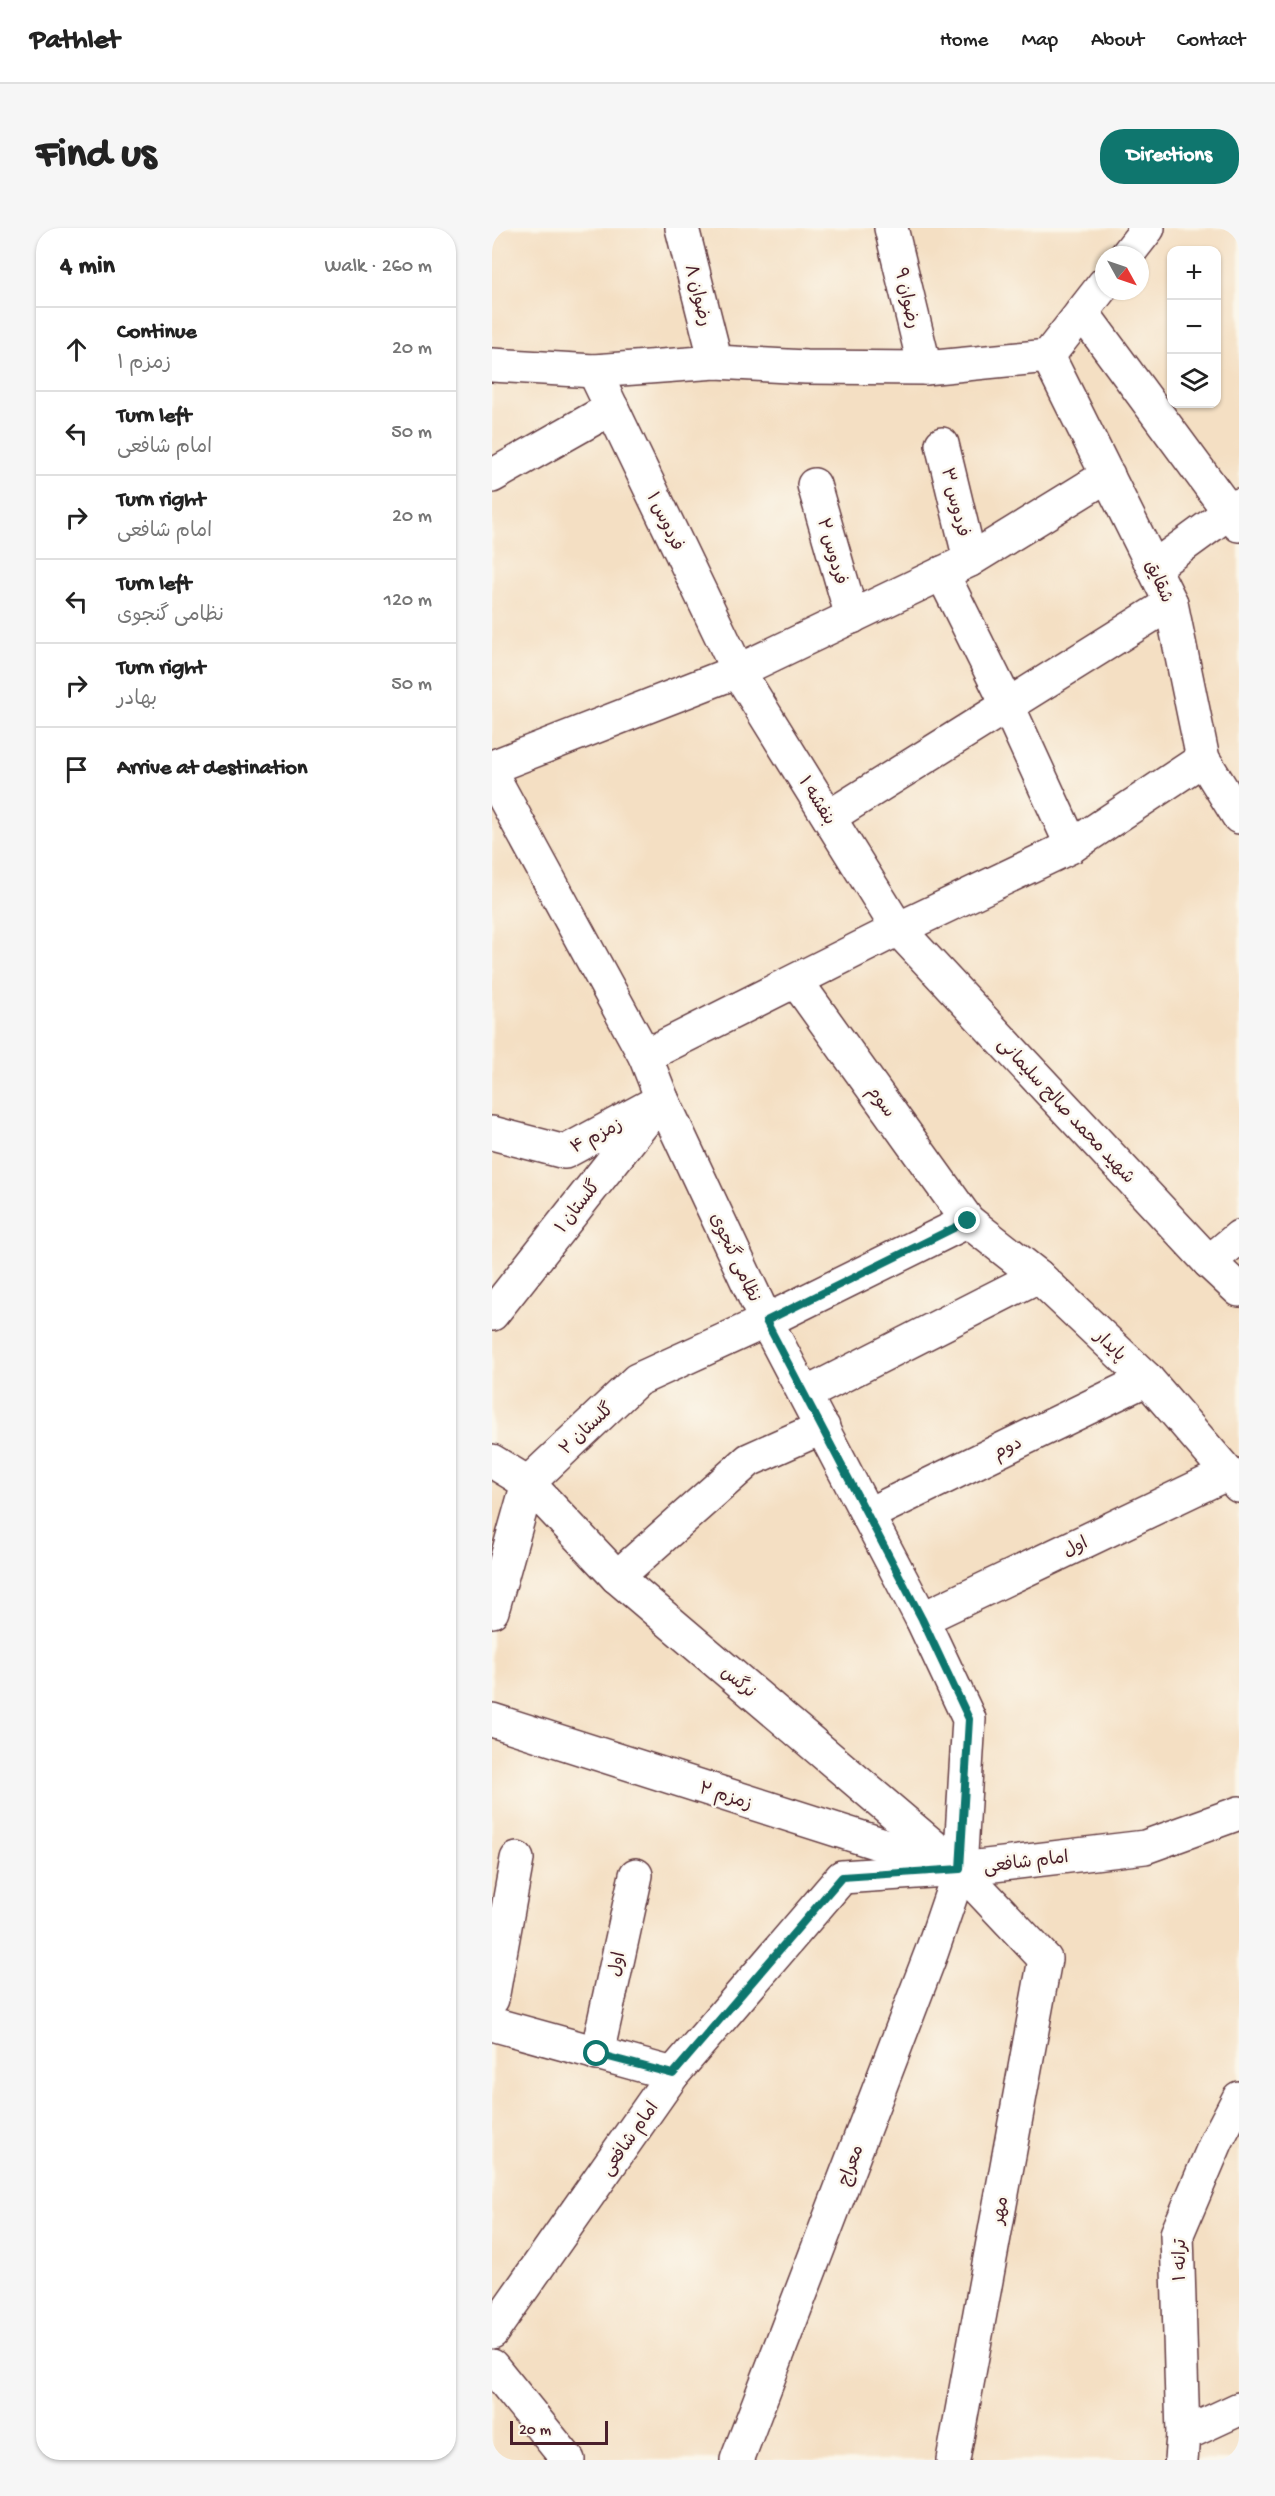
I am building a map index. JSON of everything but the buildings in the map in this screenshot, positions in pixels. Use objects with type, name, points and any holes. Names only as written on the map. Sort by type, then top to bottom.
[{"type":"street","name":"رضوان ۸","points":[[682,228],[716,362]]},
{"type":"street","name":"رضوان ۹","points":[[891,228],[925,368]]},
{"type":"street","points":[[1134,246],[1148,228]]},
{"type":"street","points":[[492,364],[594,371],[716,362],[806,367],[925,368],[1048,356],[1095,295]]},
{"type":"street","points":[[1082,312],[1236,514],[1154,567]]},
{"type":"street","name":"شقایق","points":[[1048,356],[1171,603],[1203,759],[1239,817]]},
{"type":"street","name":"فردوس ۱","points":[[594,371],[738,671]]},
{"type":"street","points":[[492,476],[612,408]]},
{"type":"street","name":"فردوس ۳","points":[[942,444],[956,566],[1007,705],[1072,846]]},
{"type":"street","points":[[492,767],[738,671],[852,617],[956,566],[1108,475]]},
{"type":"street","name":"فردوس ۲","points":[[814,484],[852,617]]},
{"type":"street","points":[[829,817],[1171,603]]},
{"type":"street","name":"بنفشه ۱","points":[[738,671],[897,929]]},
{"type":"street","points":[[645,1056],[897,929],[1072,846],[1203,759]]},
{"type":"street","name":"نظامی گنجوی","points":[[492,775],[645,1056],[662,1099],[766,1321],[922,1619],[969,1719],[960,1869]]},
{"type":"street","name":"شهید محمد صالح سلیمانی","points":[[897,929],[1209,1262],[1239,1290]]},
{"type":"street","name":"سوم","points":[[796,981],[968,1221]]},
{"type":"street","name":"زمزم ۴","points":[[492,1133],[565,1152],[662,1099]]},
{"type":"street","name":"گلستان ۱","points":[[492,1314],[662,1099]]},
{"type":"street","name":"پایدار","points":[[968,1221],[1038,1276],[1147,1379],[1233,1480]]},
{"type":"street","name":"گلستان ۲","points":[[528,1483],[637,1380],[766,1321],[968,1221]]},
{"type":"street","points":[[1209,1262],[1239,1237]]},
{"type":"street","points":[[806,1394],[1038,1276]]},
{"type":"street","name":"دوم","points":[[867,1515],[1147,1379]]},
{"type":"street","points":[[617,1577],[749,1460],[823,1427]]},
{"type":"street","name":"نرگس","points":[[492,1461],[528,1483],[617,1577],[960,1869]]},
{"type":"street","name":"اول","points":[[922,1619],[1233,1480]]},
{"type":"street","points":[[492,1611],[528,1483]]},
{"type":"street","name":"زمزم ۲","points":[[492,1720],[960,1869]]},
{"type":"street","name":"امام شافعی","points":[[492,2332],[673,2074],[842,1877],[960,1869],[1144,1847],[1239,1814]]},
{"type":"street","points":[[492,1999],[518,1859]]},
{"type":"street","name":"مهر","points":[[953,2460],[1045,1959],[960,1869]]},
{"type":"street","name":"معراج","points":[[737,2460],[932,1951],[960,1869]]},
{"type":"street","name":"اول","points":[[597,2054],[636,1875]]},
{"type":"street","points":[[492,2024],[673,2074]]},
{"type":"street","name":"ترانه ۱","points":[[1182,2447],[1178,2234],[1217,2140],[1239,2098]]},
{"type":"street","points":[[492,2366],[568,2460]]},
{"type":"street","points":[[1182,2447],[1239,2409]]},
{"type":"route","points":[[597,2054],[673,2074],[842,1877],[960,1869],[969,1719],[922,1619],[766,1321],[968,1221]]}]
